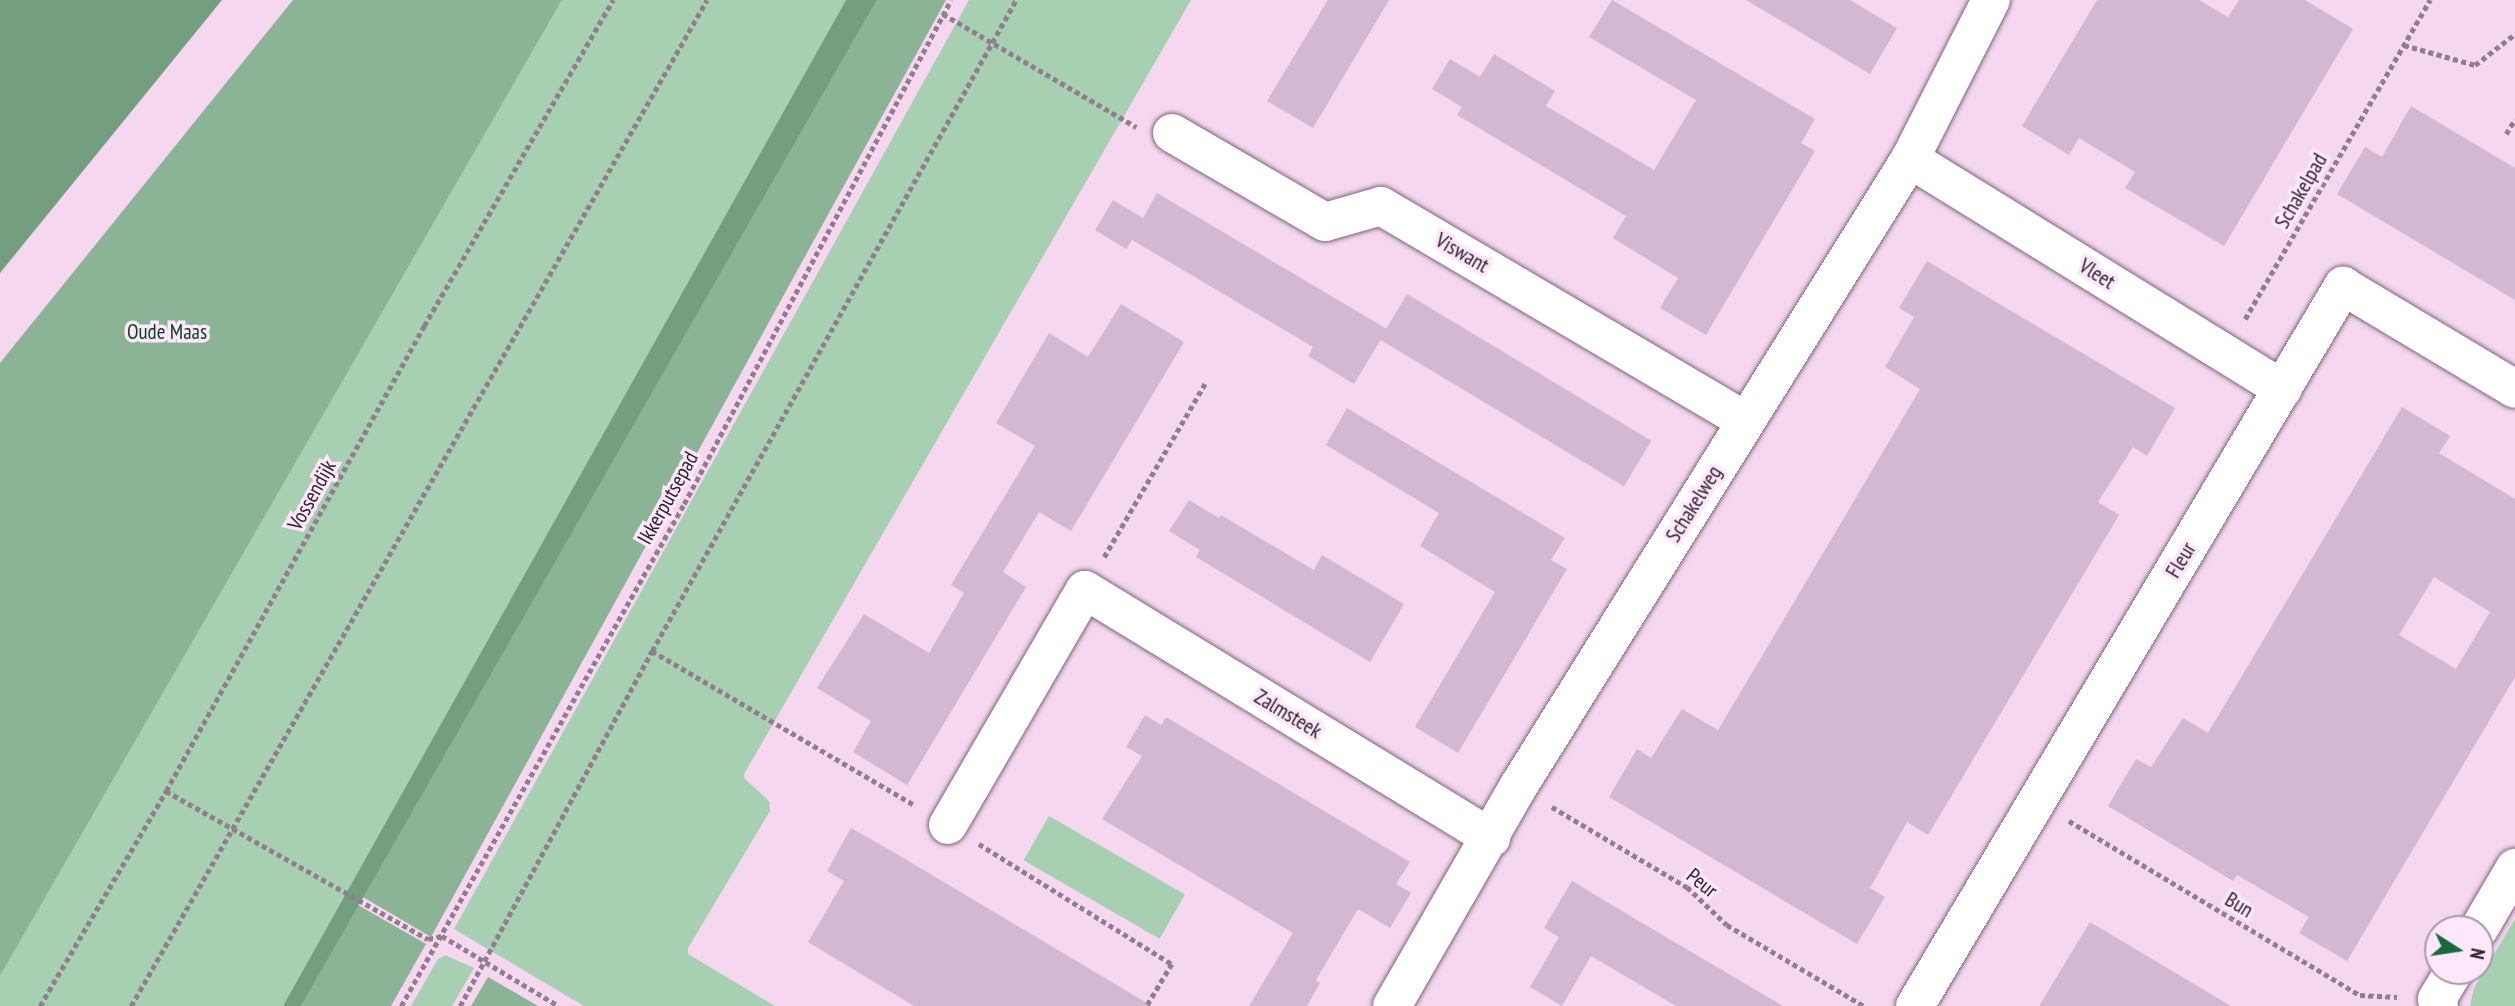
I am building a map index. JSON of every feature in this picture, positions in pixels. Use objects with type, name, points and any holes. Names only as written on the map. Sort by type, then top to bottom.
[{"type":"street","name":"Schakelweg","points":[[1392,1006],[1491,838],[1518,786],[1910,159],[1991,0]]},
{"type":"street","name":"Viswant","points":[[1172,133],[1325,222],[1381,206],[1745,421]]},
{"type":"street","name":"Vleet","points":[[1910,159],[2283,389]]},
{"type":"street","name":"Fleur","points":[[1915,1006],[2343,286],[2515,389]]},
{"type":"street","points":[[948,825],[1085,590]]},
{"type":"street","name":"Zalmsteek","points":[[1085,590],[1491,838]]},
{"type":"street","points":[[2487,915],[2515,868]]},
{"type":"path","name":"Vossendijk","points":[[40,1006],[166,791],[424,326],[613,0]]},
{"type":"path","points":[[131,1006],[707,0]]},
{"type":"path","name":"Ikkerputsepad","points":[[401,1006],[684,504],[951,0]]},
{"type":"path","points":[[460,1006],[652,651],[1016,0]]},
{"type":"path","name":"Schakelpad","points":[[2225,353],[2430,0]]},
{"type":"path","points":[[943,15],[1161,141],[1172,133]]},
{"type":"path","points":[[2404,45],[2475,65],[2515,34]]},
{"type":"path","points":[[2506,134],[2515,119]]},
{"type":"path","points":[[1085,590],[1206,382]]},
{"type":"path","name":"Peur","points":[[1518,786],[1687,887],[1727,925],[1864,1006]]},
{"type":"path","points":[[166,791],[428,939],[442,936],[559,1006]]},
{"type":"path","name":"Bun","points":[[2036,802],[2360,995],[2443,992]]},
{"type":"shaded area","points":[[0,0],[222,0],[0,273]]},
{"type":"shaded area","points":[[562,0],[846,0],[283,1006],[0,1006],[0,976]]},
{"type":"shaded area","points":[[846,0],[877,0],[301,1006],[283,1006]]},
{"type":"shaded area","points":[[969,0],[1191,0],[744,774],[744,778],[769,801],[770,811],[688,948],[688,954],[775,1006],[584,1006],[454,929]]},
{"type":"shaded area","points":[[1049,816],[1185,895],[1159,939],[1024,860]]},
{"type":"shaded area","points":[[2515,919],[2515,1006],[2470,1006],[2476,985],[2494,985],[2494,954]]},
{"type":"shaded area","points":[[445,955],[474,968],[452,1006],[411,1006],[438,959]]},
{"type":"green space","name":"Oude Maas","points":[[293,0],[562,0],[0,976],[0,363]]},
{"type":"green space","points":[[877,0],[946,0],[431,937],[363,897]]},
{"type":"green space","points":[[358,905],[426,944],[391,1006],[301,1006]]},
{"type":"green space","points":[[488,977],[538,1006],[471,1006]]},
{"type":"building","points":[[1328,0],[1389,0],[1313,128],[1267,101]]},
{"type":"building","points":[[1612,0],[1815,119],[1801,143],[1815,151],[1706,335],[1660,308],[1678,278],[1613,238],[1626,216],[1457,115],[1462,107],[1432,89],[1450,59],[1480,77],[1494,54],[1555,91],[1546,106],[1654,170],[1696,100],[1589,37]]},
{"type":"building","points":[[1746,0],[1850,0],[1897,28],[1870,74]]},
{"type":"building","points":[[2097,0],[2199,0],[2228,17],[2239,0],[2305,0],[2353,29],[2224,246],[2125,188],[2135,172],[2079,138],[2069,155],[2022,126]]},
{"type":"building","points":[[2411,106],[2515,168],[2515,300],[2337,194],[2365,147],[2382,157]]},
{"type":"building","points":[[1157,193],[1387,329],[1354,384],[1308,356],[1313,347],[1132,240],[1126,249],[1095,230],[1113,200],[1143,218]]},
{"type":"building","points":[[1927,261],[2175,408],[2147,456],[2133,447],[2098,502],[2119,515],[1928,835],[1907,822],[1870,888],[1885,897],[1857,944],[1609,797],[1637,749],[1651,758],[1682,709],[1718,730],[1838,528],[1920,389],[1885,367],[1914,317],[1899,308]]},
{"type":"building","points":[[1407,294],[1651,441],[1624,486],[1380,339]]},
{"type":"building","points":[[1121,304],[1184,342],[1071,531],[1039,512],[1003,572],[1026,587],[907,785],[853,752],[871,721],[817,688],[864,614],[929,653],[964,593],[951,585],[1035,446],[996,423],[1049,333],[1088,357]]},
{"type":"building","points":[[2402,407],[2450,436],[2439,453],[2515,499],[2515,677],[2347,961],[2299,933],[2309,917],[2237,875],[2233,881],[2108,806],[2136,759],[2151,767],[2183,718],[2208,733]],"holes":[[[2434,577],[2490,612],[2456,669],[2399,635]]]},
{"type":"building","points":[[1347,408],[1565,538],[1551,560],[1567,569],[1458,753],[1415,727],[1495,592],[1420,546],[1439,513],[1326,445]]},
{"type":"building","points":[[1189,500],[1219,518],[1221,515],[1314,570],[1322,555],[1404,604],[1370,662],[1196,557],[1200,550],[1169,531]]},
{"type":"building","points":[[1145,715],[1161,725],[1166,717],[1410,862],[1396,884],[1411,893],[1390,928],[1358,909],[1316,980],[1320,983],[1307,1006],[1249,1006],[1293,933],[1102,819],[1142,756],[1126,747]]},
{"type":"building","points":[[851,828],[1152,1006],[914,1006],[808,942],[844,881],[827,871]]},
{"type":"building","points":[[1572,881],[1783,1006],[1676,1006],[1591,956],[1562,1006],[1530,987],[1559,937],[1544,928]]},
{"type":"building","points":[[2090,922],[2231,1006],[2039,1006]]}]
